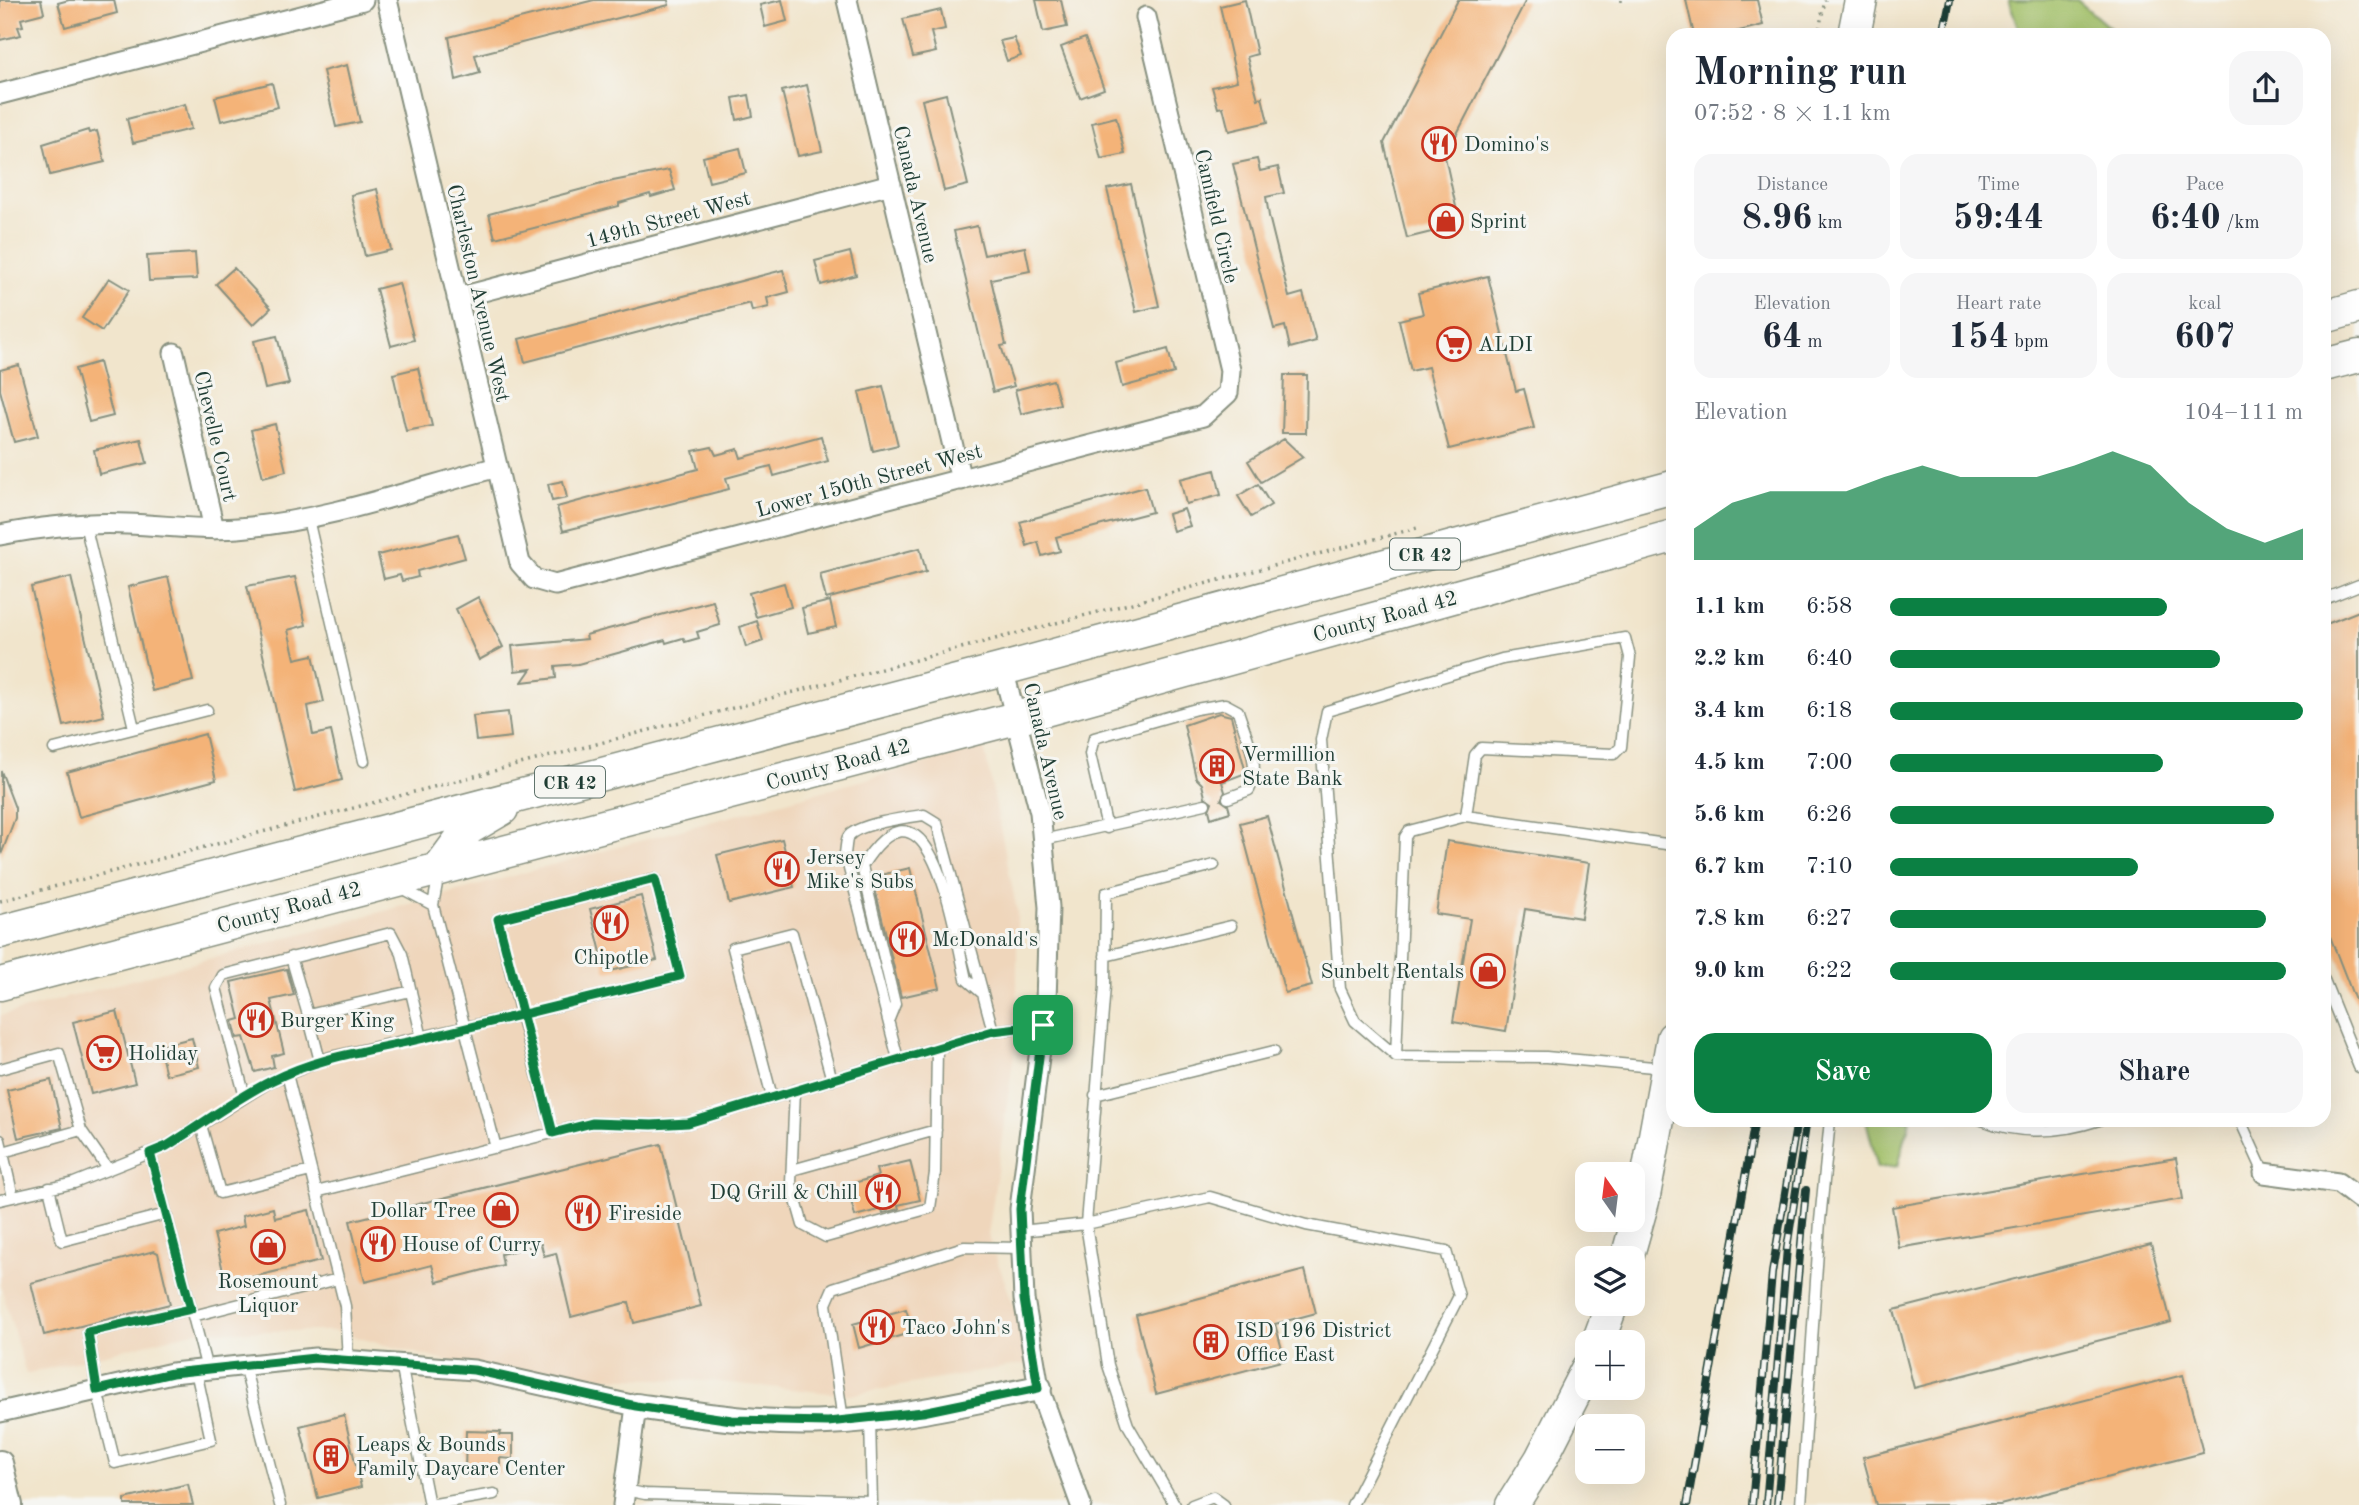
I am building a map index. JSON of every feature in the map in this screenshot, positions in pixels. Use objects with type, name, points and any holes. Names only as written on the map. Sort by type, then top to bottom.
[{"type":"main road","points":[[1855,28],[1861,0]]},
{"type":"main road","points":[[2331,315],[2359,307]]},
{"type":"main road","points":[[2331,363],[2359,356]]},
{"type":"main road","name":"CR 42","points":[[0,932],[1003,668],[1666,489]]},
{"type":"main road","name":"County Road 42","points":[[0,984],[1016,718],[1666,538]]},
{"type":"main road","points":[[440,867],[468,829],[490,814],[516,803],[786,732],[829,714]]},
{"type":"main road","points":[[1630,1246],[1643,1201],[1666,1080]]},
{"type":"main road","points":[[1512,1505],[1541,1459],[1575,1392]]},
{"type":"street","points":[[0,94],[363,0]]},
{"type":"street","name":"Charleston Avenue West","points":[[387,0],[520,563],[534,579],[546,582]]},
{"type":"street","name":"Canada Avenue","points":[[847,0],[961,480]]},
{"type":"street","name":"Camfield Circle","points":[[1146,17],[1230,370],[1228,393],[1203,416]]},
{"type":"street","name":"149th Street West","points":[[457,298],[891,184]]},
{"type":"street","name":"Chevelle Court","points":[[174,354],[214,529]]},
{"type":"street","name":"Lower 150th Street West","points":[[546,582],[555,585],[1203,416]]},
{"type":"street","points":[[0,535],[85,524],[214,529],[308,519],[497,467]]},
{"type":"street","name":"Canada Avenue","points":[[1003,668],[1040,812],[1049,907],[1043,1025],[1020,1209],[1024,1299],[1038,1388],[1081,1505]]},
{"type":"street","points":[[2263,1172],[2338,1183],[2359,1199]]},
{"type":"street","points":[[0,1412],[202,1370],[315,1358],[474,1370],[636,1406],[732,1420],[870,1418],[923,1412],[1038,1388]]},
{"type":"street","points":[[624,1498],[636,1406]]},
{"type":"street","points":[[0,1463],[10,1505]]},
{"type":"lane","points":[[308,519],[365,761]]},
{"type":"lane","points":[[85,524],[135,728]]},
{"type":"lane","points":[[2331,597],[2359,585]]},
{"type":"lane","points":[[1466,816],[1475,755],[1481,748],[1614,754],[1621,747],[1630,657],[1625,638],[1502,659],[1327,711],[1321,740],[1340,989],[1355,1021],[1395,1056],[1546,1057],[1666,1069]]},
{"type":"lane","points":[[1107,828],[1090,754],[1094,738],[1225,704],[1238,711],[1255,764],[1255,778],[1249,790],[1228,798]]},
{"type":"lane","points":[[54,748],[207,710]]},
{"type":"lane","points":[[1043,841],[1205,804]]},
{"type":"lane","points":[[898,1059],[845,853],[848,837],[855,832],[894,820],[925,815],[937,822],[993,1031]]},
{"type":"lane","points":[[1395,1056],[1405,837],[1409,831],[1466,816],[1666,844]]},
{"type":"lane","points":[[888,1020],[895,1004],[862,866],[874,848],[899,833],[912,833],[926,844],[932,854],[966,979],[982,992]]},
{"type":"lane","points":[[1175,1505],[1128,1425],[1112,1377],[1086,1224],[1105,956],[1106,893],[1214,864]]},
{"type":"lane","points":[[440,867],[433,905],[496,1148]]},
{"type":"lane","points":[[0,1199],[49,1188],[167,1146],[244,1097],[287,1074],[320,1061],[521,1015],[680,976],[655,879],[498,919],[521,1015],[553,1133]]},
{"type":"lane","points":[[365,887],[399,887],[433,905]]},
{"type":"lane","points":[[1105,956],[1231,926]]},
{"type":"lane","points":[[244,1097],[216,988],[223,975],[391,933],[402,954],[422,1038]]},
{"type":"lane","points":[[772,1097],[733,948],[792,933],[832,1080]]},
{"type":"lane","points":[[291,957],[320,1061]]},
{"type":"lane","points":[[308,1015],[411,991]]},
{"type":"lane","points":[[2331,998],[2359,1067]]},
{"type":"lane","points":[[316,1192],[592,1123],[688,1123],[993,1031],[1043,1025]]},
{"type":"lane","points":[[795,1090],[791,1182],[803,1225],[826,1237],[930,1208],[936,1173],[937,1048]]},
{"type":"lane","points":[[1095,1095],[1275,1051]]},
{"type":"lane","points":[[0,1069],[59,1053],[81,1130],[108,1169]]},
{"type":"lane","points":[[287,1074],[345,1306],[348,1360]]},
{"type":"lane","points":[[201,1125],[220,1193],[311,1171]]},
{"type":"lane","points":[[1801,1505],[1819,1234],[1829,1127]]},
{"type":"lane","points":[[2003,1127],[2015,1131],[2079,1127]]},
{"type":"lane","points":[[2243,1127],[2263,1172]]},
{"type":"lane","points":[[3,1152],[81,1130]]},
{"type":"lane","points":[[792,1170],[936,1130]]},
{"type":"lane","points":[[0,1140],[13,1197]]},
{"type":"lane","points":[[150,1153],[192,1312],[211,1440],[115,1463],[97,1390],[88,1332],[192,1312],[338,1279]]},
{"type":"lane","points":[[49,1188],[62,1241],[166,1214]]},
{"type":"lane","points":[[843,1420],[826,1304],[833,1288],[964,1247],[1022,1239],[1210,1197],[1306,1225],[1446,1251],[1459,1296],[1352,1505]]},
{"type":"lane","points":[[401,1364],[429,1505],[494,1494]]},
{"type":"lane","points":[[244,1365],[280,1505]]},
{"type":"lane","points":[[624,1498],[645,1494],[872,1503],[870,1418]]},
{"type":"lane","points":[[1192,1505],[1213,1497],[1224,1505]]},
{"type":"path","points":[[1819,28],[1825,0]]},
{"type":"path","points":[[0,901],[1428,526]]},
{"type":"shaded area","points":[[984,747],[1017,911],[1017,1032],[988,1235],[1034,1362],[850,1395],[710,1381],[491,1373],[333,1331],[197,1331],[26,1374],[0,1283],[0,1016]]},
{"type":"green space","points":[[2008,0],[2077,0],[2110,28],[2018,28]]},
{"type":"green space","points":[[1868,1127],[1908,1127],[1898,1166],[1878,1168]]},
{"type":"building","points":[[0,0],[41,0],[44,13],[21,19],[23,26],[18,27],[21,35],[0,40]]},
{"type":"building","points":[[69,0],[114,0],[117,13],[65,27],[58,3]]},
{"type":"building","points":[[594,0],[668,0],[669,5],[475,55],[480,73],[456,80],[449,37]]},
{"type":"building","points":[[782,0],[787,21],[765,27],[760,5]]},
{"type":"building","points":[[1036,0],[1061,0],[1067,27],[1043,32]]},
{"type":"building","points":[[1245,0],[1257,54],[1247,57],[1258,99],[1262,97],[1268,122],[1229,131],[1223,107],[1218,108],[1212,87],[1237,81],[1220,6]]},
{"type":"building","points":[[1458,0],[1526,0],[1445,157],[1460,225],[1407,238],[1384,143]]},
{"type":"building","points":[[1686,0],[1757,0],[1763,25],[1751,28],[1692,28]]},
{"type":"building","points":[[941,10],[945,29],[931,32],[936,52],[913,57],[903,19]]},
{"type":"building","points":[[1014,38],[1021,56],[1007,61],[1000,41]]},
{"type":"building","points":[[1085,38],[1104,89],[1080,98],[1061,47]]},
{"type":"building","points":[[347,65],[360,122],[336,127],[323,71]]},
{"type":"building","points":[[272,83],[278,107],[221,121],[215,97]]},
{"type":"building","points":[[807,85],[822,151],[798,156],[782,91]]},
{"type":"building","points":[[946,94],[968,185],[944,191],[922,100]]},
{"type":"building","points":[[749,95],[753,116],[737,120],[733,98]]},
{"type":"building","points":[[185,104],[191,129],[133,143],[127,119]]},
{"type":"building","points":[[1116,117],[1125,154],[1101,159],[1092,123]]},
{"type":"building","points":[[88,130],[89,133],[97,131],[105,162],[50,175],[43,144]]},
{"type":"building","points":[[740,148],[746,173],[709,182],[703,157]]},
{"type":"building","points":[[1257,159],[1260,171],[1278,167],[1284,193],[1266,197],[1269,216],[1289,297],[1303,293],[1316,341],[1290,348],[1285,326],[1274,329],[1233,164]]},
{"type":"building","points":[[669,170],[675,190],[651,197],[650,194],[619,203],[619,206],[495,238],[489,214],[613,181]]},
{"type":"building","points":[[1131,184],[1159,306],[1136,312],[1107,189]]},
{"type":"building","points":[[377,189],[391,250],[365,256],[351,195]]},
{"type":"building","points":[[977,226],[984,255],[1025,247],[1030,271],[991,279],[1006,345],[1001,346],[1014,386],[993,392],[954,231]]},
{"type":"building","points":[[850,252],[856,275],[821,285],[815,261]]},
{"type":"building","points":[[195,253],[197,279],[149,281],[147,256]]},
{"type":"building","points":[[234,268],[271,308],[253,325],[216,284]]},
{"type":"building","points":[[783,270],[789,292],[767,298],[769,307],[752,311],[750,303],[525,362],[519,339]]},
{"type":"building","name":"ALDI","points":[[1488,276],[1516,391],[1524,389],[1534,428],[1449,449],[1428,367],[1411,371],[1399,320],[1423,314],[1418,293]]},
{"type":"building","points":[[109,278],[129,290],[102,331],[82,318]]},
{"type":"building","points":[[399,283],[414,340],[391,346],[376,289]]},
{"type":"building","points":[[277,336],[289,384],[265,389],[254,341]]},
{"type":"building","points":[[1168,349],[1174,373],[1122,387],[1116,363]]},
{"type":"building","points":[[99,362],[113,416],[89,422],[75,369]]},
{"type":"building","points":[[19,365],[38,436],[14,442],[0,390],[0,370]]},
{"type":"building","points":[[418,368],[432,426],[406,431],[393,374]]},
{"type":"building","points":[[1284,375],[1307,375],[1306,433],[1282,433]]},
{"type":"building","points":[[1053,380],[1060,404],[1021,414],[1015,390]]},
{"type":"building","points":[[883,386],[898,445],[873,451],[859,392]]},
{"type":"building","points":[[275,424],[286,471],[263,477],[251,430]]},
{"type":"building","points":[[821,436],[828,461],[774,476],[771,466],[726,478],[729,489],[563,531],[557,507],[698,469],[693,451],[712,447],[716,455],[738,449],[741,458]]},
{"type":"building","points":[[141,439],[147,463],[99,474],[94,450]]},
{"type":"building","points":[[1284,439],[1303,457],[1261,482],[1248,461]]},
{"type":"building","points":[[1215,470],[1221,495],[1186,504],[1180,479]]},
{"type":"building","points":[[563,481],[567,498],[552,501],[548,484]]},
{"type":"building","points":[[1258,484],[1271,505],[1251,517],[1238,496]]},
{"type":"building","points":[[1145,487],[1152,512],[1056,537],[1060,551],[1042,556],[1038,542],[1027,546],[1020,522]]},
{"type":"building","points":[[1184,509],[1190,526],[1173,531],[1168,514]]},
{"type":"building","points":[[458,534],[465,558],[417,571],[418,577],[402,581],[400,575],[384,579],[378,555]]},
{"type":"building","points":[[920,548],[926,572],[826,599],[820,574]]},
{"type":"building","points":[[71,577],[104,716],[64,726],[31,587]]},
{"type":"building","points":[[168,577],[193,681],[152,691],[128,587]]},
{"type":"building","points":[[295,577],[306,625],[288,630],[295,659],[313,655],[324,702],[308,706],[313,735],[331,731],[342,780],[295,792],[247,586]]},
{"type":"building","points":[[784,583],[791,607],[756,617],[749,593]]},
{"type":"building","points":[[478,597],[503,647],[479,660],[456,609]]},
{"type":"building","points":[[713,601],[720,625],[697,632],[699,638],[685,642],[683,638],[666,643],[665,640],[578,664],[555,666],[556,678],[522,682],[531,669],[515,671],[512,646],[587,639],[586,635]]},
{"type":"building","points":[[830,601],[836,627],[808,633],[802,608]]},
{"type":"building","points":[[2359,611],[2358,1008],[2331,939],[2331,622]]},
{"type":"building","points":[[757,621],[763,641],[746,647],[740,627]]},
{"type":"building","points":[[508,712],[511,737],[476,741],[473,716]]},
{"type":"building","name":"Vermillion State Bank","points":[[1219,713],[1231,716],[1246,773],[1222,782],[1225,792],[1221,800],[1228,805],[1230,812],[1211,818],[1209,810],[1212,802],[1205,797],[1202,784],[1196,778],[1184,725]]},
{"type":"building","points":[[205,734],[216,780],[79,817],[67,772]]},
{"type":"building","points":[[1,771],[15,808],[15,818],[1,855]]},
{"type":"building","points":[[1267,816],[1312,986],[1285,993],[1240,823]]},
{"type":"building","points":[[782,839],[794,887],[729,903],[717,855]]},
{"type":"building","name":"Sunbelt Rentals","points":[[1447,841],[1589,863],[1581,918],[1525,909],[1506,1031],[1453,1022],[1470,919],[1436,914]]},
{"type":"building","name":"McDonald's","points":[[910,868],[940,988],[901,997],[875,889],[888,886],[885,874]]},
{"type":"building","points":[[641,896],[657,960],[606,972],[590,909]]},
{"type":"building","name":"Burger King","points":[[287,969],[294,995],[271,1000],[284,1053],[272,1056],[274,1067],[255,1072],[244,1037],[237,1038],[233,1021],[240,1019],[231,982]]},
{"type":"building","name":"Holiday","points":[[117,1011],[135,1083],[91,1094],[73,1022]]},
{"type":"building","points":[[192,1038],[199,1067],[166,1075],[159,1046]]},
{"type":"building","points":[[51,1080],[62,1128],[18,1138],[7,1090]]},
{"type":"building","points":[[661,1144],[701,1306],[634,1323],[629,1302],[571,1317],[556,1253],[544,1256],[541,1244],[501,1254],[503,1265],[437,1282],[432,1265],[365,1282],[350,1221]]},
{"type":"building","points":[[2176,1158],[2183,1199],[1899,1248],[1892,1207]]},
{"type":"building","name":"DQ Grill & Chill","points":[[910,1161],[920,1200],[898,1205],[899,1209],[883,1213],[882,1209],[855,1216],[847,1185],[878,1176],[876,1169]]},
{"type":"building","name":"Rosemount Liquor","points":[[273,1208],[275,1218],[309,1210],[321,1261],[226,1283],[214,1234],[244,1226],[242,1216]]},
{"type":"building","points":[[2151,1244],[2171,1322],[1914,1388],[1894,1310]]},
{"type":"building","points":[[154,1251],[158,1253],[170,1304],[44,1335],[31,1283]]},
{"type":"building","name":"ISD 196 District Office East","points":[[1305,1270],[1316,1313],[1275,1324],[1285,1360],[1156,1394],[1136,1315]]},
{"type":"building","points":[[906,1309],[913,1332],[859,1348],[853,1324]]},
{"type":"building","points":[[2183,1375],[2203,1453],[2000,1505],[1876,1505],[1863,1457]]},
{"type":"building","name":"Leaps & Bounds Family Daycare Center","points":[[344,1415],[361,1487],[318,1498],[300,1426]]},
{"type":"building","points":[[466,1431],[513,1435],[513,1459],[500,1458],[500,1474],[465,1474]]},
{"type":"building","points":[[188,1484],[193,1505],[125,1505],[125,1499]]},
{"type":"railway","points":[[1944,28],[1950,0]]},
{"type":"railway","points":[[1687,1505],[1754,1127]]},
{"type":"railway","points":[[1752,1505],[1772,1273],[1796,1127]]},
{"type":"railway","points":[[1766,1505],[1787,1248],[1806,1127]]},
{"type":"railway","points":[[1777,1505],[1806,1190]]},
{"type":"place","name":"Domino's","points":[[1439,144]]},
{"type":"place","name":"Sprint","points":[[1446,221]]},
{"type":"place","name":"ALDI","points":[[1454,344]]},
{"type":"place","name":"Vermillion State Bank","points":[[1217,766]]},
{"type":"place","name":"Jersey Mike's Subs","points":[[782,869]]},
{"type":"place","name":"Chipotle","points":[[611,923]]},
{"type":"place","name":"McDonald's","points":[[907,939]]},
{"type":"place","name":"Sunbelt Rentals","points":[[1488,971]]},
{"type":"place","name":"Burger King","points":[[256,1020]]},
{"type":"place","name":"Holiday","points":[[104,1053]]},
{"type":"place","name":"DQ Grill & Chill","points":[[883,1192]]},
{"type":"place","name":"Dollar Tree","points":[[501,1210]]},
{"type":"place","name":"Fireside","points":[[583,1213]]},
{"type":"place","name":"House of Curry","points":[[378,1244]]},
{"type":"place","name":"Rosemount Liquor","points":[[268,1247]]},
{"type":"place","name":"Taco John's","points":[[877,1327]]},
{"type":"place","name":"ISD 196 District Office East","points":[[1211,1342]]},
{"type":"place","name":"Leaps & Bounds Family Daycare Center","points":[[331,1456]]},
{"type":"route","points":[[1043,1025],[993,1031],[688,1123],[592,1123],[553,1133],[521,1015],[498,919],[655,879],[680,976],[521,1015],[330,1058],[271,1081],[167,1146],[150,1153],[191,1309],[88,1332],[97,1390],[172,1373],[315,1358],[474,1370],[636,1406],[732,1420],[828,1422],[923,1412],[1038,1388],[1024,1299],[1020,1209],[1043,1025]]}]
